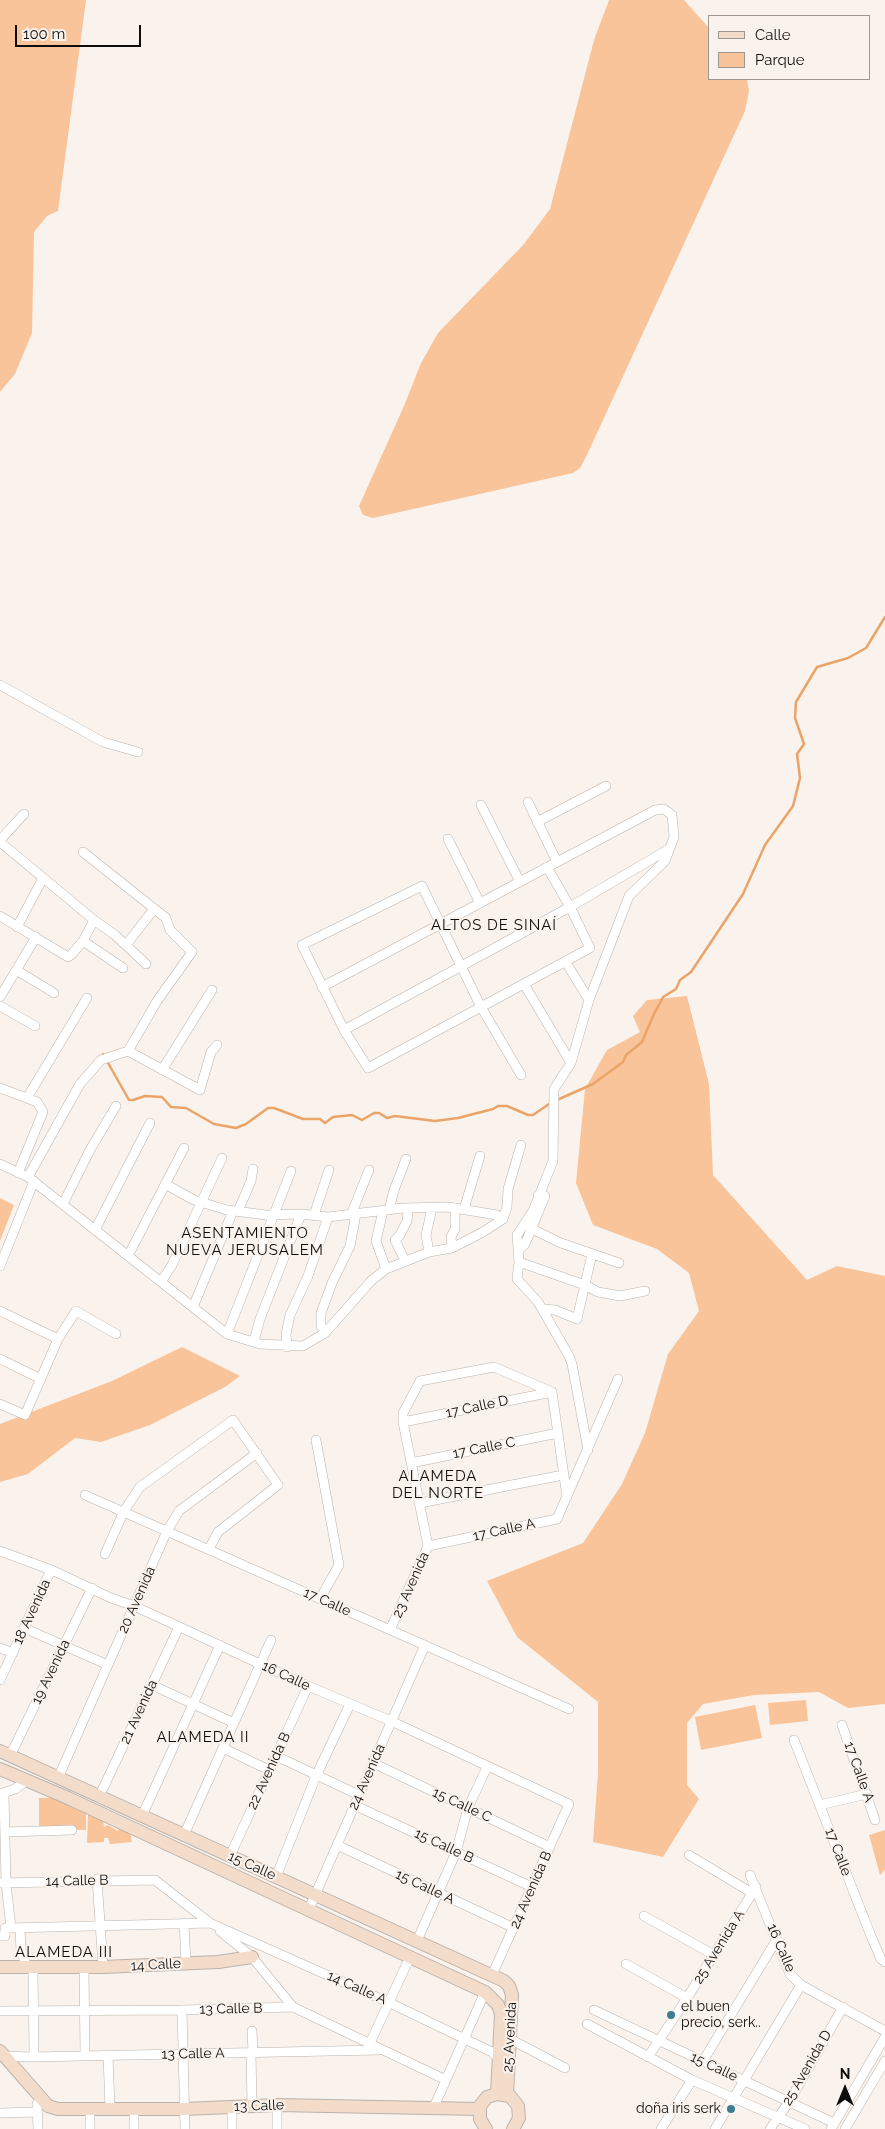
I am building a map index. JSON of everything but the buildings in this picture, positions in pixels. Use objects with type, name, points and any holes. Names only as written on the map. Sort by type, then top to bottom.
[{"type":"street","points":[[0,686],[103,742],[138,752]]},
{"type":"street","points":[[537,822],[606,786]]},
{"type":"street","points":[[528,802],[557,862]]},
{"type":"street","points":[[481,804],[520,882]]},
{"type":"street","points":[[322,987],[655,810],[664,809],[672,815],[674,837],[665,861],[629,896],[589,1000],[571,1063],[554,1089],[554,1161],[538,1195],[533,1211],[517,1235],[518,1279],[542,1309],[572,1364],[588,1450]]},
{"type":"street","points":[[0,856],[2,843],[24,814]]},
{"type":"street","points":[[448,839],[480,903]]},
{"type":"street","points":[[2,843],[126,945],[146,964]]},
{"type":"street","points":[[344,1030],[570,907],[669,850]]},
{"type":"street","points":[[0,1266],[31,1179],[80,1084],[101,1060],[128,1051],[157,1001],[192,952],[170,930],[166,918],[83,852]]},
{"type":"street","points":[[521,1076],[481,1007],[422,886],[302,945],[344,1030],[368,1068],[481,1007],[524,984],[565,961],[590,948],[570,907],[547,867]]},
{"type":"street","points":[[18,927],[43,878]]},
{"type":"street","points":[[126,945],[154,909]]},
{"type":"street","points":[[0,916],[68,957],[83,941],[94,920]]},
{"type":"street","points":[[0,997],[36,937]]},
{"type":"street","points":[[83,941],[123,968]]},
{"type":"street","points":[[565,961],[589,1000]]},
{"type":"street","points":[[16,970],[54,993]]},
{"type":"street","points":[[524,984],[571,1063]]},
{"type":"street","points":[[162,1070],[212,990]]},
{"type":"street","points":[[27,1098],[87,998]]},
{"type":"street","points":[[0,1006],[35,1026]]},
{"type":"street","points":[[128,1051],[200,1090],[211,1052],[217,1045]]},
{"type":"street","points":[[0,1088],[37,1102],[43,1112],[18,1173]]},
{"type":"street","points":[[63,1204],[90,1150],[116,1106]]},
{"type":"street","points":[[95,1230],[150,1123]]},
{"type":"street","points":[[0,1164],[31,1179],[227,1334],[287,1347],[303,1346],[325,1333],[371,1281],[386,1269],[429,1252],[452,1248],[503,1220],[507,1206],[508,1189],[521,1145]]},
{"type":"street","points":[[128,1256],[184,1148]]},
{"type":"street","points":[[452,1248],[450,1236],[455,1229],[460,1209],[480,1156]]},
{"type":"street","points":[[161,1282],[172,1265],[222,1158]]},
{"type":"street","points":[[386,1269],[376,1241],[406,1159]]},
{"type":"street","points":[[193,1308],[250,1181],[253,1169]]},
{"type":"street","points":[[314,1215],[329,1170]]},
{"type":"street","points":[[325,1333],[321,1326],[321,1313],[332,1283],[350,1246],[354,1214],[369,1170]]},
{"type":"street","points":[[227,1334],[291,1172]]},
{"type":"street","points":[[165,1184],[194,1200],[235,1211],[273,1215],[301,1214],[328,1216],[386,1210],[432,1208],[460,1209],[496,1215],[503,1220]]},
{"type":"street","points":[[518,1250],[526,1244],[545,1196],[538,1195]]},
{"type":"street","points":[[429,1252],[426,1235],[432,1208]]},
{"type":"street","points":[[405,1261],[396,1240],[407,1221],[407,1209]]},
{"type":"street","points":[[254,1341],[260,1319],[301,1214]]},
{"type":"street","points":[[287,1347],[286,1334],[290,1315],[308,1276],[328,1216]]},
{"type":"street","points":[[532,1229],[592,1254],[619,1262]]},
{"type":"street","points":[[542,1309],[555,1310],[577,1319],[592,1254]]},
{"type":"street","points":[[519,1262],[585,1285],[598,1292],[620,1296],[645,1291]]},
{"type":"street","points":[[0,1311],[58,1339]]},
{"type":"street","points":[[0,1404],[25,1415],[58,1339],[76,1311],[116,1334]]},
{"type":"street","points":[[0,1359],[41,1379]]},
{"type":"street","points":[[403,1422],[403,1413],[420,1381],[494,1367],[552,1392],[567,1497]]},
{"type":"street","points":[[567,1497],[618,1379]]},
{"type":"street","name":"17 Calle D","points":[[403,1422],[552,1392]]},
{"type":"street","points":[[105,1554],[124,1511],[140,1487],[233,1420],[278,1485],[218,1532],[208,1549]]},
{"type":"street","name":"23 Avenida","points":[[390,1630],[428,1546],[403,1422]]},
{"type":"street","name":"17 Calle C","points":[[411,1463],[558,1433]]},
{"type":"street","points":[[316,1440],[338,1565],[320,1599]]},
{"type":"street","name":"20 Avenida","points":[[58,1778],[167,1530],[179,1511],[257,1453]]},
{"type":"street","points":[[420,1504],[563,1474]]},
{"type":"street","name":"17 Calle","points":[[85,1495],[569,1709]]},
{"type":"street","name":"17 Calle A","points":[[428,1546],[557,1519],[567,1497]]},
{"type":"street","name":"16 Calle","points":[[1,1554],[51,1570],[111,1598],[134,1606],[308,1686],[391,1721],[569,1804]]},
{"type":"street","name":"18 Avenida","points":[[0,1680],[51,1570]]},
{"type":"street","name":"19 Avenida","points":[[5,1754],[64,1646],[92,1588]]},
{"type":"street","name":"21 Avenida","points":[[99,1796],[179,1627]]},
{"type":"street","points":[[24,1628],[108,1665]]},
{"type":"street","points":[[184,1835],[271,1640]]},
{"type":"street","name":"24 Avenida","points":[[309,1909],[425,1644]]},
{"type":"street","points":[[142,1816],[220,1645]]},
{"type":"street","points":[[0,1648],[13,1653]]},
{"type":"street","points":[[152,1685],[234,1723]]},
{"type":"street","name":"22 Avenida B","points":[[230,1856],[308,1686]]},
{"type":"street","points":[[276,1877],[316,1776],[350,1704]]},
{"type":"street","name":"17 Calle A","points":[[842,1725],[876,1820]]},
{"type":"street","name":"17 Calle","points":[[794,1740],[871,1936],[881,1958],[885,1962]]},
{"type":"street","points":[[222,1748],[269,1770]]},
{"type":"street","name":"15 Calle","points":[[5,1754],[504,1981]]},
{"type":"street","points":[[276,1756],[359,1795]]},
{"type":"street","name":"15 Calle C","points":[[373,1763],[550,1847]]},
{"type":"street","points":[[417,1941],[456,1852],[468,1808],[487,1767]]},
{"type":"street","name":"15 Calle","points":[[0,1770],[309,1909],[489,1995]]},
{"type":"street","points":[[26,1781],[15,1789],[2,1794],[3,1883],[21,1951],[30,1967],[34,2057]]},
{"type":"street","points":[[820,1805],[866,1794]]},
{"type":"street","name":"24 Avenida B","points":[[492,1975],[569,1804]]},
{"type":"street","name":"15 Calle B","points":[[354,1806],[532,1887]]},
{"type":"street","points":[[3,1836],[72,1830]]},
{"type":"street","name":"15 Calle A","points":[[337,1845],[514,1928]]},
{"type":"street","points":[[689,1855],[754,1890]]},
{"type":"street","name":"16 Calle","points":[[750,1875],[754,1890],[778,1942],[790,1974],[800,1984],[885,2032]]},
{"type":"street","points":[[97,1880],[103,1967]]},
{"type":"street","name":"14 Calle B","points":[[3,1883],[155,1880]]},
{"type":"street","name":"14 Calle A","points":[[155,1880],[210,1923],[390,2002],[492,2052],[500,2060]]},
{"type":"street","name":"25 Avenida A","points":[[648,2057],[754,1890]]},
{"type":"street","points":[[644,1916],[714,1955]]},
{"type":"street","points":[[184,1923],[186,1963]]},
{"type":"street","points":[[210,1923],[252,1957],[293,2007]]},
{"type":"street","name":"14 Calle A","points":[[15,1928],[210,1923]]},
{"type":"street","points":[[0,1936],[5,1936],[5,1928],[15,1928]]},
{"type":"street","points":[[703,2062],[774,1944],[778,1942]]},
{"type":"street","name":"14 Calle","points":[[0,1967],[84,1968],[218,1962],[252,1957]]},
{"type":"street","points":[[370,2043],[410,1957]]},
{"type":"street","points":[[626,1964],[687,1998]]},
{"type":"street","points":[[84,1968],[85,2056]]},
{"type":"street","name":"25 Avenida","points":[[502,2094],[510,2039],[512,1995],[509,1986],[504,1981]]},
{"type":"street","points":[[715,2129],[800,1984]]},
{"type":"street","points":[[433,2109],[464,2039],[489,1995]]},
{"type":"street","name":"25 Avenida","points":[[489,1995],[498,2005],[501,2014],[500,2060],[502,2094]]},
{"type":"street","name":"13 Calle B","points":[[0,2011],[293,2007],[446,2080]]},
{"type":"street","name":"25 Avenida D","points":[[770,2129],[789,2102],[843,2007]]},
{"type":"street","points":[[182,2010],[185,2129]]},
{"type":"street","name":"15 Calle","points":[[594,2010],[789,2102],[832,2126]]},
{"type":"street","name":"15 Calle","points":[[586,2024],[692,2080],[805,2129]]},
{"type":"street","points":[[252,2032],[252,2106]]},
{"type":"street","points":[[832,2126],[885,2037]]},
{"type":"street","points":[[510,2039],[565,2068]]},
{"type":"street","name":"13 Calle A","points":[[2,2054],[34,2057],[382,2050]]},
{"type":"street","points":[[2,2054],[42,2099],[37,2104],[38,2129]]},
{"type":"street","points":[[108,2056],[110,2109]]},
{"type":"street","points":[[845,2129],[885,2061]]},
{"type":"street","points":[[661,2129],[692,2080]]},
{"type":"street","points":[[486,2129],[480,2119],[480,2108],[485,2099],[502,2094],[515,2100],[520,2112],[518,2121],[513,2129]]},
{"type":"street","name":"13 Calle","points":[[42,2099],[48,2106],[58,2109],[184,2109],[277,2105],[433,2109],[480,2108]]},
{"type":"street","points":[[277,2105],[278,2129]]},
{"type":"street","points":[[232,2107],[232,2129]]},
{"type":"street","points":[[90,2109],[90,2129]]},
{"type":"street","points":[[134,2109],[134,2129]]},
{"type":"street","points":[[0,2113],[37,2112]]},
{"type":"green space","points":[[0,0],[86,0],[58,211],[47,216],[34,232],[32,333],[15,374],[0,392]]},
{"type":"green space","points":[[609,0],[684,0],[708,27],[708,80],[747,80],[749,91],[745,111],[586,457],[580,468],[573,473],[373,518],[363,515],[359,506],[404,406],[421,363],[438,333],[524,244],[550,209],[594,40]]},
{"type":"green space","points":[[687,996],[709,1084],[713,1175],[807,1280],[837,1266],[885,1276],[885,1704],[848,1708],[819,1692],[754,1695],[703,1704],[687,1723],[687,1785],[699,1799],[663,1857],[593,1842],[598,1772],[598,1702],[517,1637],[487,1581],[583,1543],[622,1484],[645,1433],[668,1354],[699,1311],[689,1273],[657,1249],[593,1225],[576,1183],[585,1089],[607,1050],[640,1032],[633,1016],[647,1000]]},
{"type":"green space","points":[[0,1198],[14,1205],[0,1241]]},
{"type":"green space","points":[[182,1347],[240,1376],[225,1387],[150,1425],[101,1442],[75,1438],[28,1474],[0,1482],[0,1424],[112,1381]]},
{"type":"green space","points":[[806,1700],[808,1721],[770,1725],[768,1703]]},
{"type":"green space","points":[[755,1705],[762,1738],[701,1750],[695,1717]]},
{"type":"green space","points":[[39,1798],[68,1798],[86,1807],[86,1830],[39,1829]]},
{"type":"green space","points":[[88,1815],[97,1815],[103,1819],[104,1827],[108,1825],[118,1831],[119,1828],[130,1831],[132,1842],[110,1844],[108,1838],[104,1838],[104,1842],[87,1843]]},
{"type":"green space","points":[[885,1830],[885,1870],[880,1875],[869,1835]]},
{"type":"waterway","points":[[557,1100],[593,1084],[623,1062],[626,1055],[642,1042],[663,997],[676,989],[680,980],[691,972],[743,894],[765,845],[793,806],[800,778],[797,754],[804,744],[795,718],[796,702],[817,667],[848,658],[866,648],[885,617]]},
{"type":"waterway","points":[[103,1054],[129,1100],[145,1096],[162,1097],[171,1107],[186,1108],[214,1124],[236,1128],[246,1124],[268,1108],[274,1108],[303,1119],[320,1119],[325,1123],[333,1117],[352,1115],[362,1120],[374,1113],[379,1113],[387,1118],[395,1116],[435,1121],[458,1118],[498,1106],[507,1106],[528,1115],[533,1115],[552,1102]]},
{"type":"place","name":"el buen precio, serk..","points":[[671,2015]]},
{"type":"place","name":"doña iris serk","points":[[731,2109]]},
{"type":"district","name":"ALTOS DE SINAÍ","points":[[494,925]]},
{"type":"district","name":"ASENTAMIENTO NUEVA JERUSALEM","points":[[245,1242]]},
{"type":"district","name":"ALAMEDA DEL NORTE","points":[[438,1484]]},
{"type":"district","name":"ALAMEDA II","points":[[203,1737]]},
{"type":"district","name":"ALAMEDA III","points":[[64,1952]]}]
